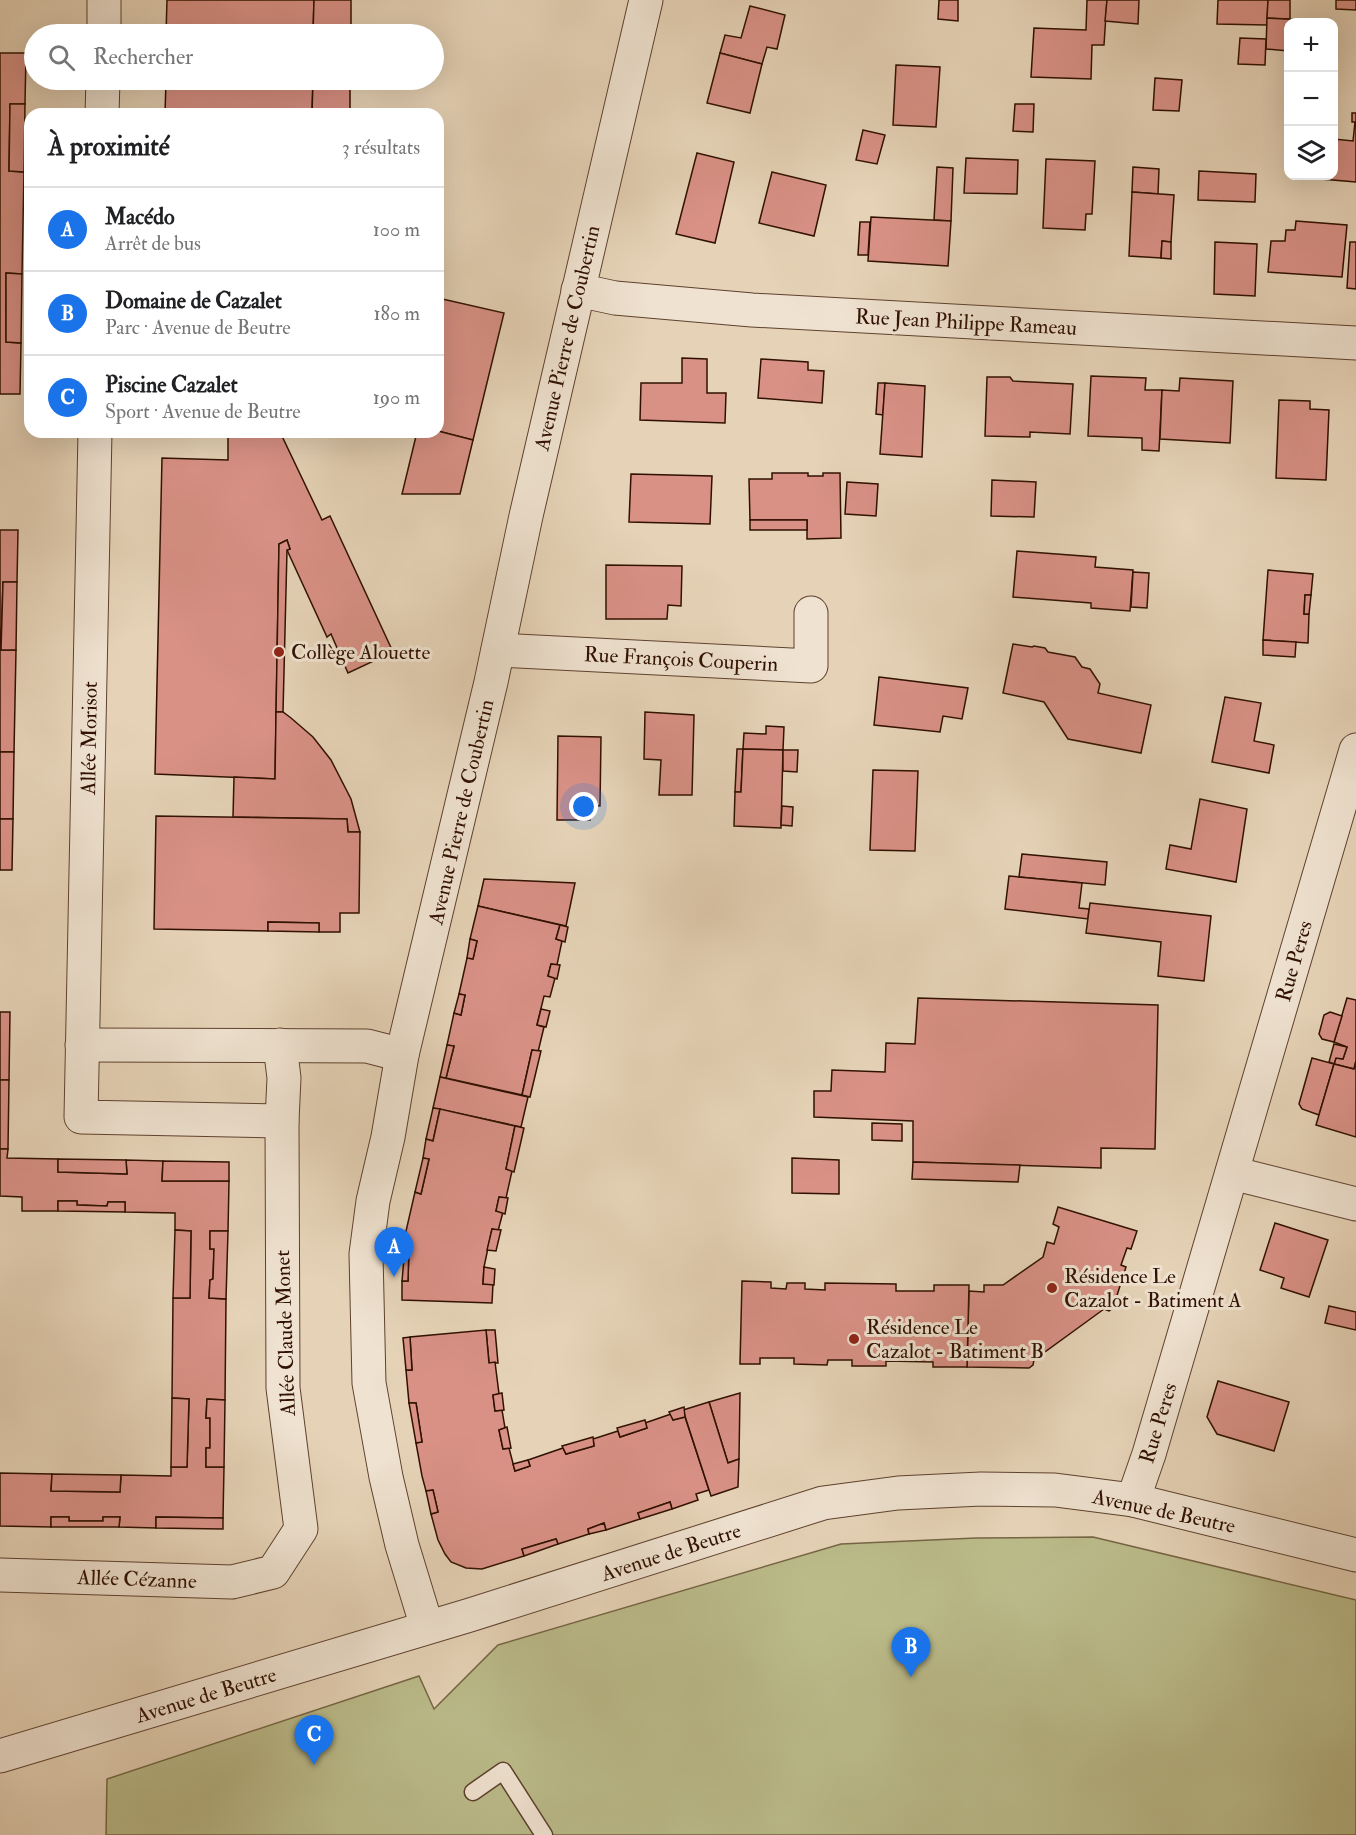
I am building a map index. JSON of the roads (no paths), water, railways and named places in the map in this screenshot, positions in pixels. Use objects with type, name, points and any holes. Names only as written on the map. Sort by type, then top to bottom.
[{"type":"street","points":[[104,24],[105,0]]},
{"type":"street","name":"Avenue Pierre de Coubertin","points":[[427,1628],[402,1545],[386,1477],[369,1383],[366,1254],[373,1201],[388,1137],[402,1055],[498,650],[526,516],[646,0]]},
{"type":"street","points":[[102,108],[103,90]]},
{"type":"street","name":"Rue Jean Philippe Rameau","points":[[578,290],[615,298],[752,310],[1356,343]]},
{"type":"street","name":"Allée Morisot","points":[[95,438],[81,1117],[282,1121]]},
{"type":"street","name":"Rue François Couperin","points":[[498,650],[811,666],[811,613]]},
{"type":"street","name":"Rue Peres","points":[[1133,1500],[1149,1454],[1356,750]]},
{"type":"street","points":[[82,1045],[367,1047],[402,1055]]},
{"type":"street","name":"Allée Claude Monet","points":[[273,1572],[301,1529],[283,1388],[282,1121],[284,1078],[280,1045]]},
{"type":"street","points":[[1232,1173],[1356,1204]]},
{"type":"street","name":"Avenue de Beutre","points":[[0,1756],[427,1628],[823,1503],[898,1493],[981,1489],[1055,1490],[1133,1500],[1356,1555]]},
{"type":"street","name":"Allée Cézanne","points":[[0,1575],[232,1582],[273,1572]]},
{"type":"lane","points":[[473,1792],[503,1771],[544,1835]]},
{"type":"place","name":"Collège Alouette","points":[[279,652]]},
{"type":"place","name":"Macédo","points":[[394,1277]]},
{"type":"place","name":"Résidence Le Cazalot - Batiment A","points":[[1052,1288]]},
{"type":"place","name":"Résidence Le Cazalot - Batiment B","points":[[854,1339]]},
{"type":"place","name":"Domaine de Cazalet","points":[[911,1677]]},
{"type":"place","name":"Piscine Cazalet","points":[[314,1765]]}]
